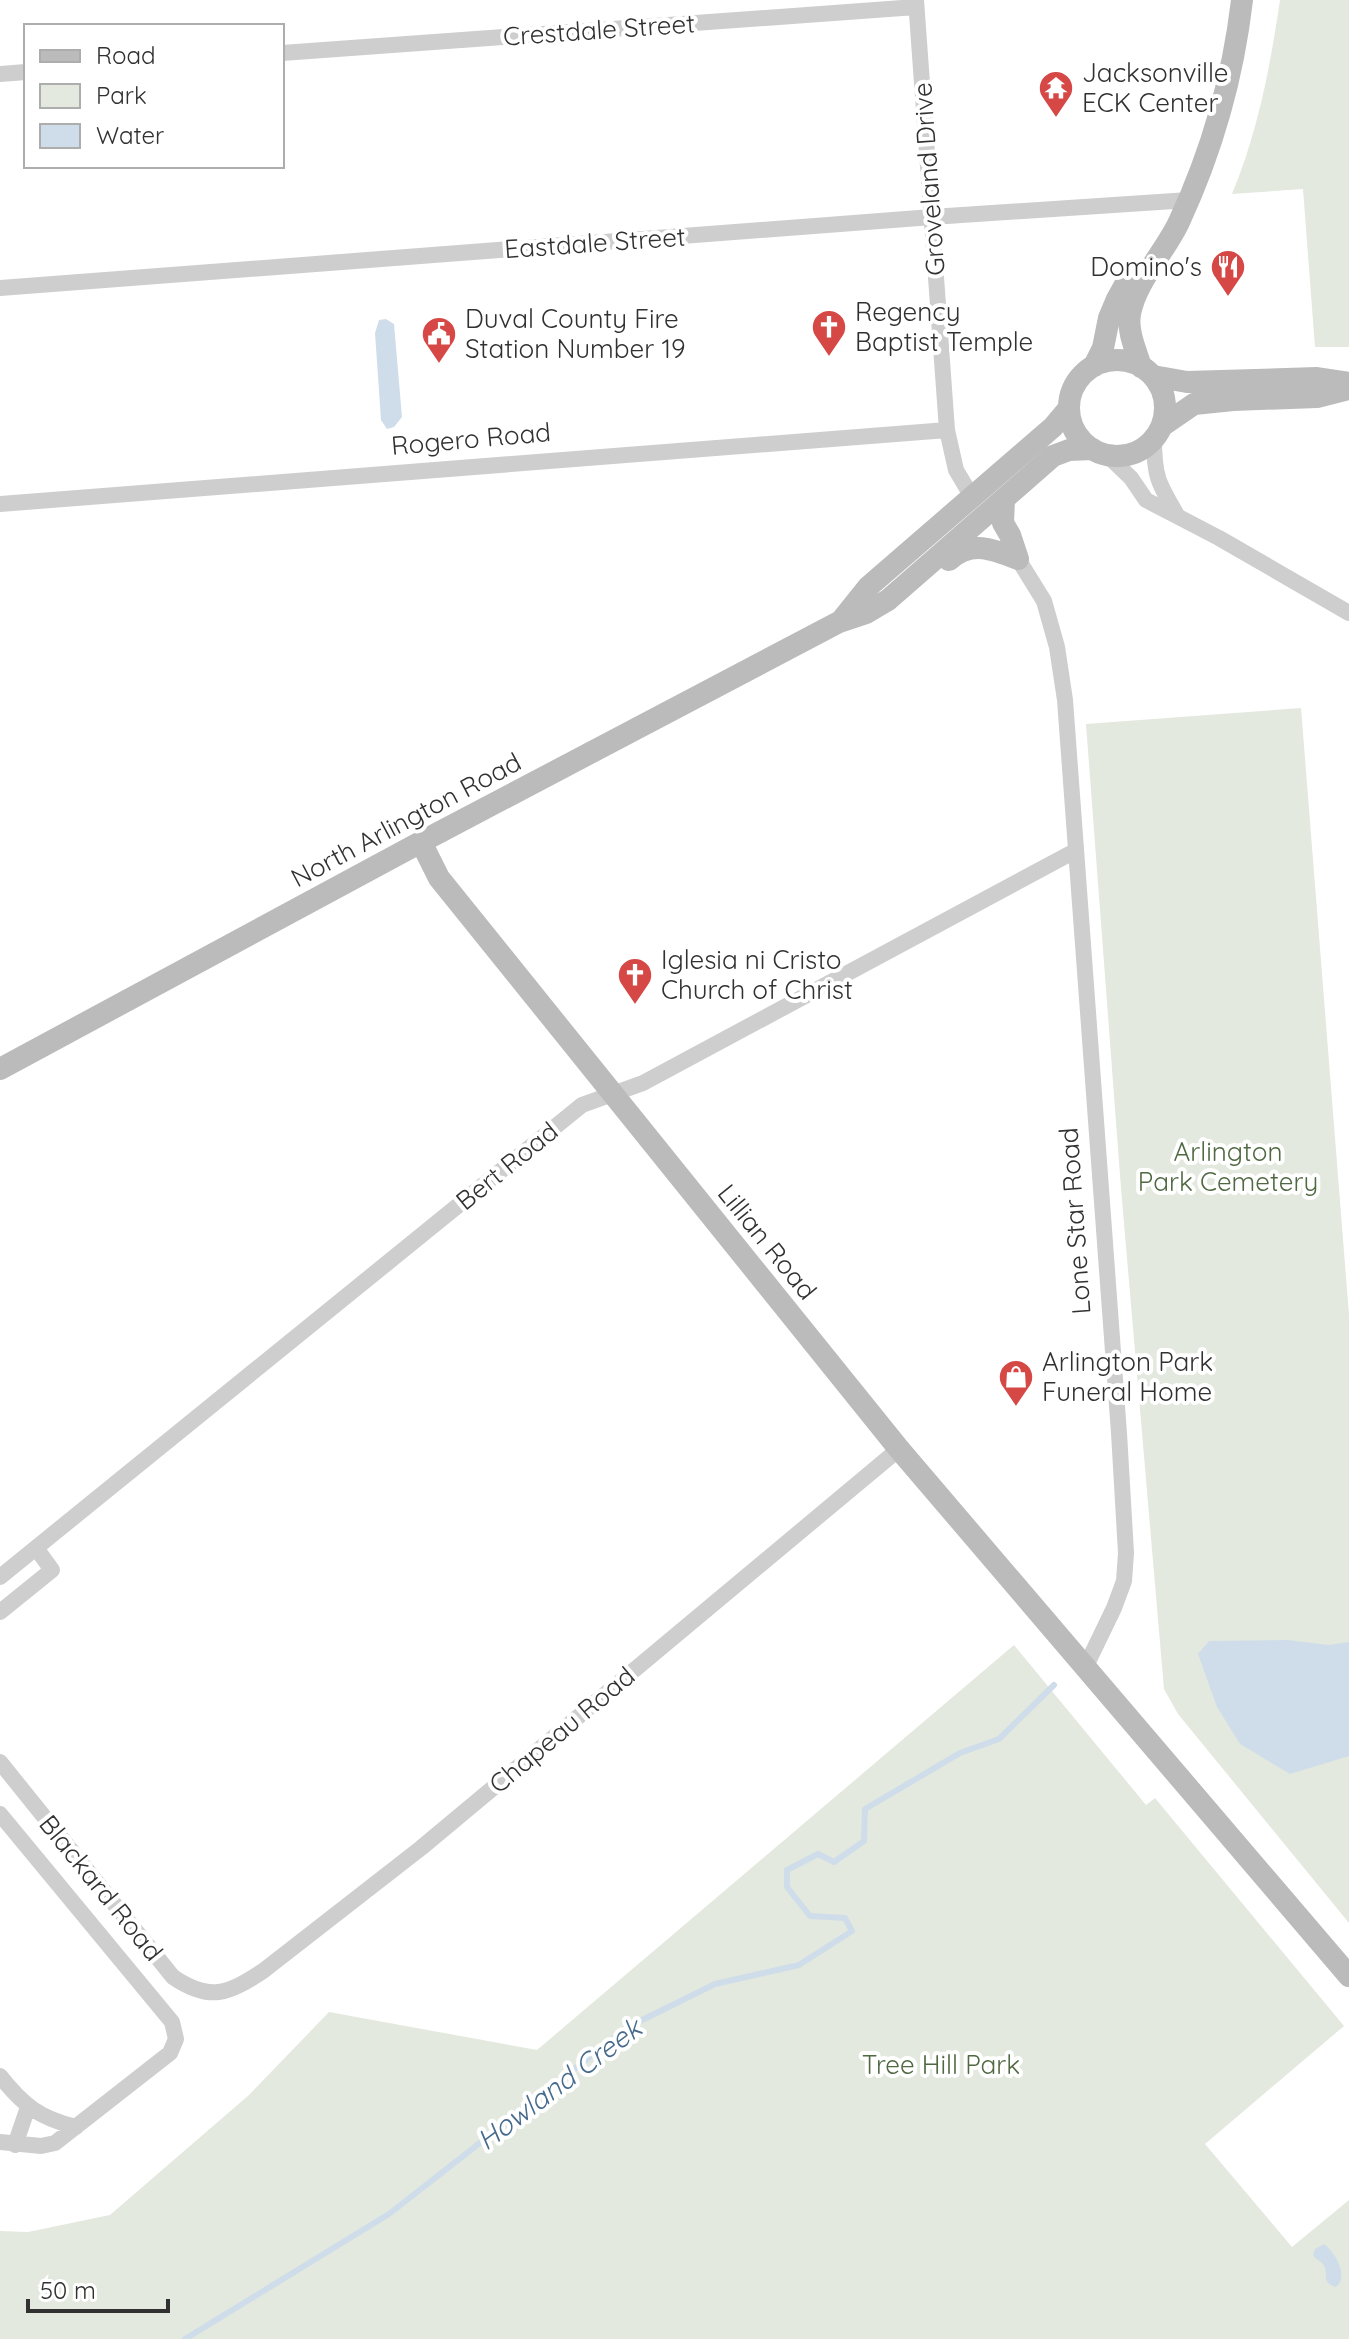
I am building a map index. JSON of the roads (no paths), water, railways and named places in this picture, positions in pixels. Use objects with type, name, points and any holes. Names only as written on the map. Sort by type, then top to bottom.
[{"type":"main road","points":[[1158,432],[1164,415],[1163,395],[1147,372],[1131,336],[1130,315],[1138,291],[1171,239],[1206,160],[1223,106],[1242,0]]},
{"type":"main road","points":[[1154,265],[1127,281],[1109,318],[1103,348],[1094,366],[1074,388],[1069,408],[1073,427],[1084,443],[1100,452],[1129,455],[1147,446],[1158,432],[1194,404],[1317,397],[1349,389]]},
{"type":"main road","points":[[1094,366],[1123,360],[1147,372],[1187,382],[1317,378],[1349,383]]},
{"type":"main road","name":"North Arlington Road","points":[[839,622],[868,587],[1053,427],[1069,408]]},
{"type":"main road","name":"North Arlington Road","points":[[0,1069],[421,842],[839,622],[866,613],[888,600],[1053,456],[1069,450],[1100,452]]},
{"type":"main road","points":[[1004,499],[1003,523],[1018,559]]},
{"type":"main road","points":[[866,613],[893,609],[955,555],[974,547],[992,549],[1018,559]]},
{"type":"main road","name":"Lillian Road","points":[[421,842],[439,878],[899,1449],[1086,1666]]},
{"type":"main road","points":[[1086,1666],[1349,1976]]},
{"type":"street","name":"Crestdale Street","points":[[284,53],[916,4]]},
{"type":"street","name":"Groveland Drive","points":[[916,4],[947,430],[956,470],[972,497]]},
{"type":"street","points":[[0,74],[24,72]]},
{"type":"street","name":"Eastdale Street","points":[[0,288],[1189,200]]},
{"type":"street","name":"Rogero Road","points":[[0,504],[947,430]]},
{"type":"street","points":[[1158,432],[1154,469],[1178,516]]},
{"type":"street","points":[[1100,452],[1131,478],[1146,500],[1349,613]]},
{"type":"street","name":"Lone Star Road","points":[[1018,559],[1044,601],[1057,647],[1065,700],[1119,1433],[1126,1553],[1124,1581],[1086,1666]]},
{"type":"street","name":"Bert Road","points":[[0,1577],[582,1105],[643,1083],[1075,851]]},
{"type":"street","name":"Chapeau Road","points":[[215,1994],[243,1984],[263,1971],[421,1848],[899,1449]]},
{"type":"street","points":[[0,1612],[52,1570],[36,1548]]},
{"type":"street","name":"Blackard Road","points":[[0,1762],[173,1977],[192,1990],[215,1994]]},
{"type":"street","points":[[0,1814],[172,2022],[176,2039],[170,2053],[55,2143],[41,2146],[8,2143],[28,2107]]},
{"type":"street","points":[[0,2076],[28,2107],[76,2127]]},
{"type":"water","points":[[386,319],[394,324],[402,417],[394,427],[387,429],[381,420],[375,333],[379,320]]},
{"type":"water","points":[[1287,1640],[1329,1645],[1349,1642],[1349,1756],[1290,1774],[1240,1744],[1217,1707],[1198,1654],[1209,1641]]},
{"type":"water","points":[[1324,2244],[1333,2253],[1341,2271],[1340,2283],[1336,2287],[1328,2283],[1322,2263],[1313,2255],[1315,2249]]},
{"type":"waterway","name":"Howland Creek","points":[[185,2339],[389,2214],[628,2027],[715,1984],[799,1965],[852,1931],[845,1918],[810,1916],[787,1887],[787,1870],[818,1854],[834,1862],[864,1841],[865,1809],[960,1753],[999,1739],[1054,1685]]},
{"type":"place","name":"Jacksonville ECK Center","points":[[1056,119]]},
{"type":"place","name":"Domino's","points":[[1228,298]]},
{"type":"place","name":"Regency Baptist Temple","points":[[829,358]]},
{"type":"place","name":"Duval County Fire Station Number 19","points":[[439,365]]},
{"type":"place","name":"Iglesia ni Cristo Church of Christ","points":[[635,1006]]},
{"type":"place","name":"Arlington Park Funeral Home","points":[[1016,1408]]},
{"type":"park label","name":"Arlington Park Cemetery","points":[[1228,1167]]},
{"type":"park label","name":"Tree Hill Park","points":[[941,2065]]}]
